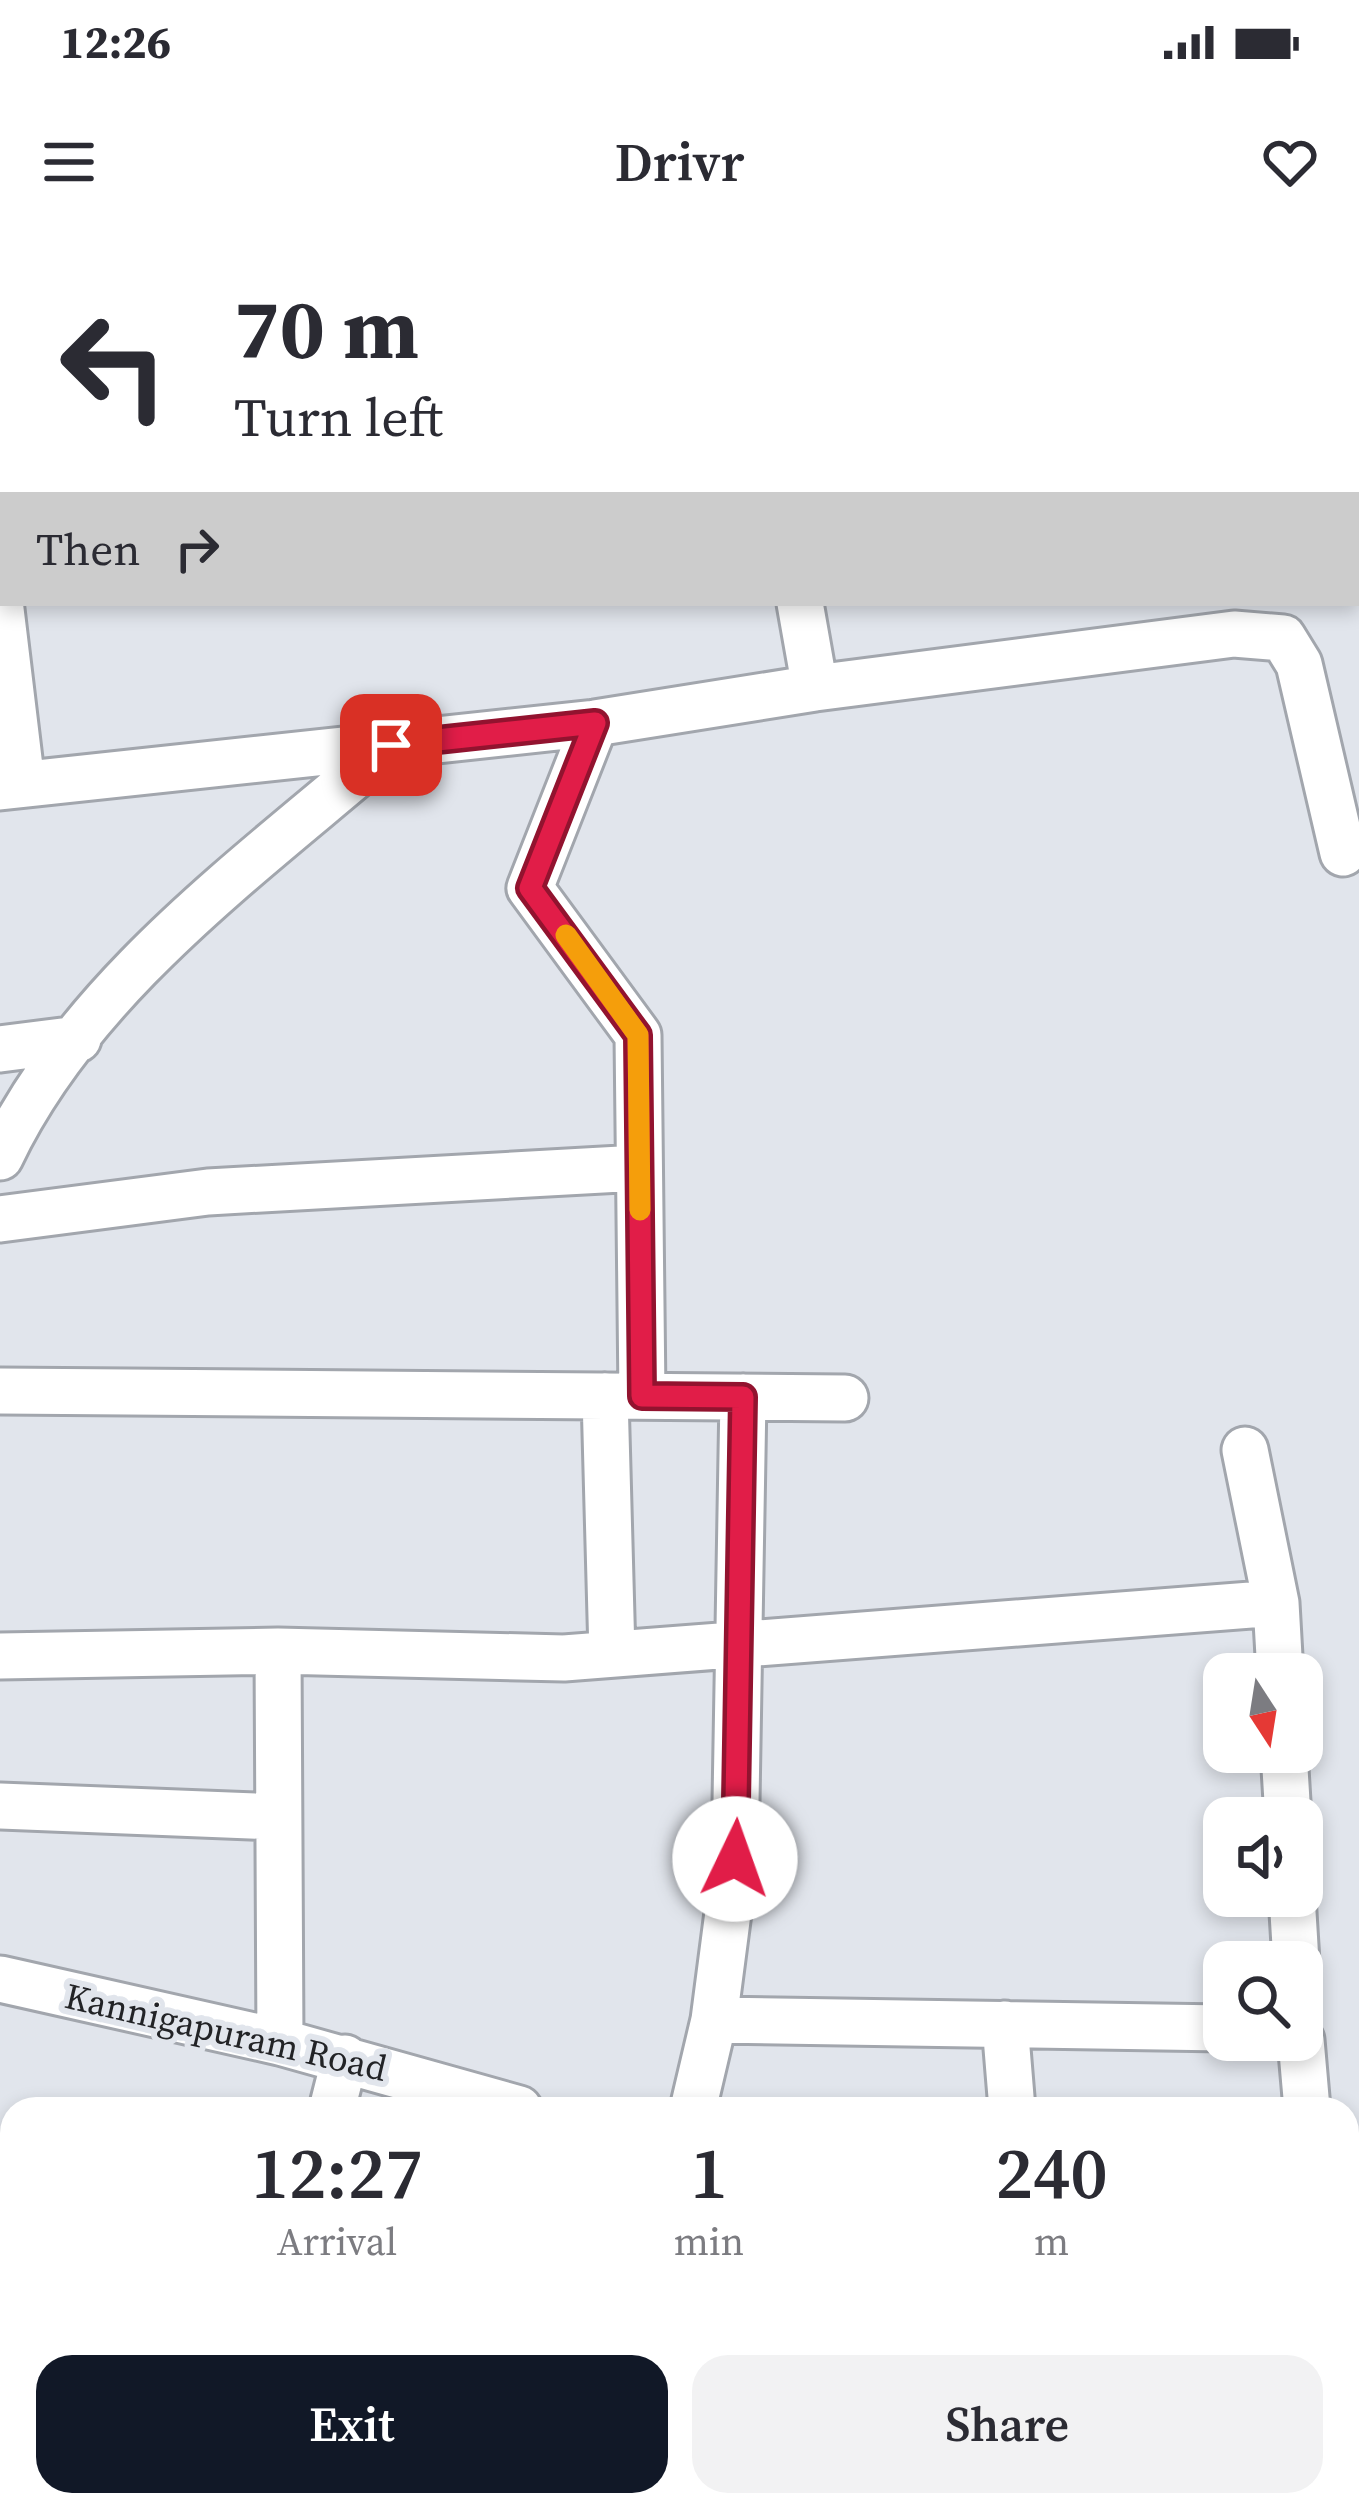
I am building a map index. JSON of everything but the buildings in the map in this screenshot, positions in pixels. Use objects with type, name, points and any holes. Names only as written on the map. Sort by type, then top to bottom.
[{"type":"street","points":[[0,606],[11,786],[595,723],[815,688],[1234,634],[1283,638],[1299,664],[1343,853]]},
{"type":"street","points":[[801,606],[815,688]]},
{"type":"street","points":[[595,723],[530,888],[638,1035],[639,1168],[612,1654]]},
{"type":"street","points":[[0,1157],[28,1099],[156,948],[391,745]]},
{"type":"street","points":[[0,1048],[78,1040]]},
{"type":"street","points":[[0,1219],[208,1192],[639,1168]]},
{"type":"street","points":[[0,1391],[845,1398]]},
{"type":"street","points":[[696,2097],[714,2020],[735,1859],[741,1721],[737,1645],[743,1397]]},
{"type":"street","points":[[1245,1450],[1276,1603],[1279,1653]]},
{"type":"street","points":[[0,1657],[278,1651],[564,1658],[1276,1603]]},
{"type":"street","points":[[278,1651],[280,2042]]},
{"type":"street","points":[[0,1806],[278,1817]]},
{"type":"street","name":"Kannigapuram Road","points":[[0,1979],[345,2058],[479,2097]]},
{"type":"street","points":[[714,2020],[1203,2028]]},
{"type":"street","points":[[1005,2024],[1011,2097]]},
{"type":"street","points":[[335,2097],[345,2058]]},
{"type":"street","points":[[1303,2061],[1306,2097]]},
{"type":"slow traffic","points":[[566,935],[638,1035],[640,1210]]},
{"type":"route","points":[[391,745],[595,723],[530,888],[638,1035],[642,1396],[743,1397],[737,1645],[741,1721],[735,1859]]}]
